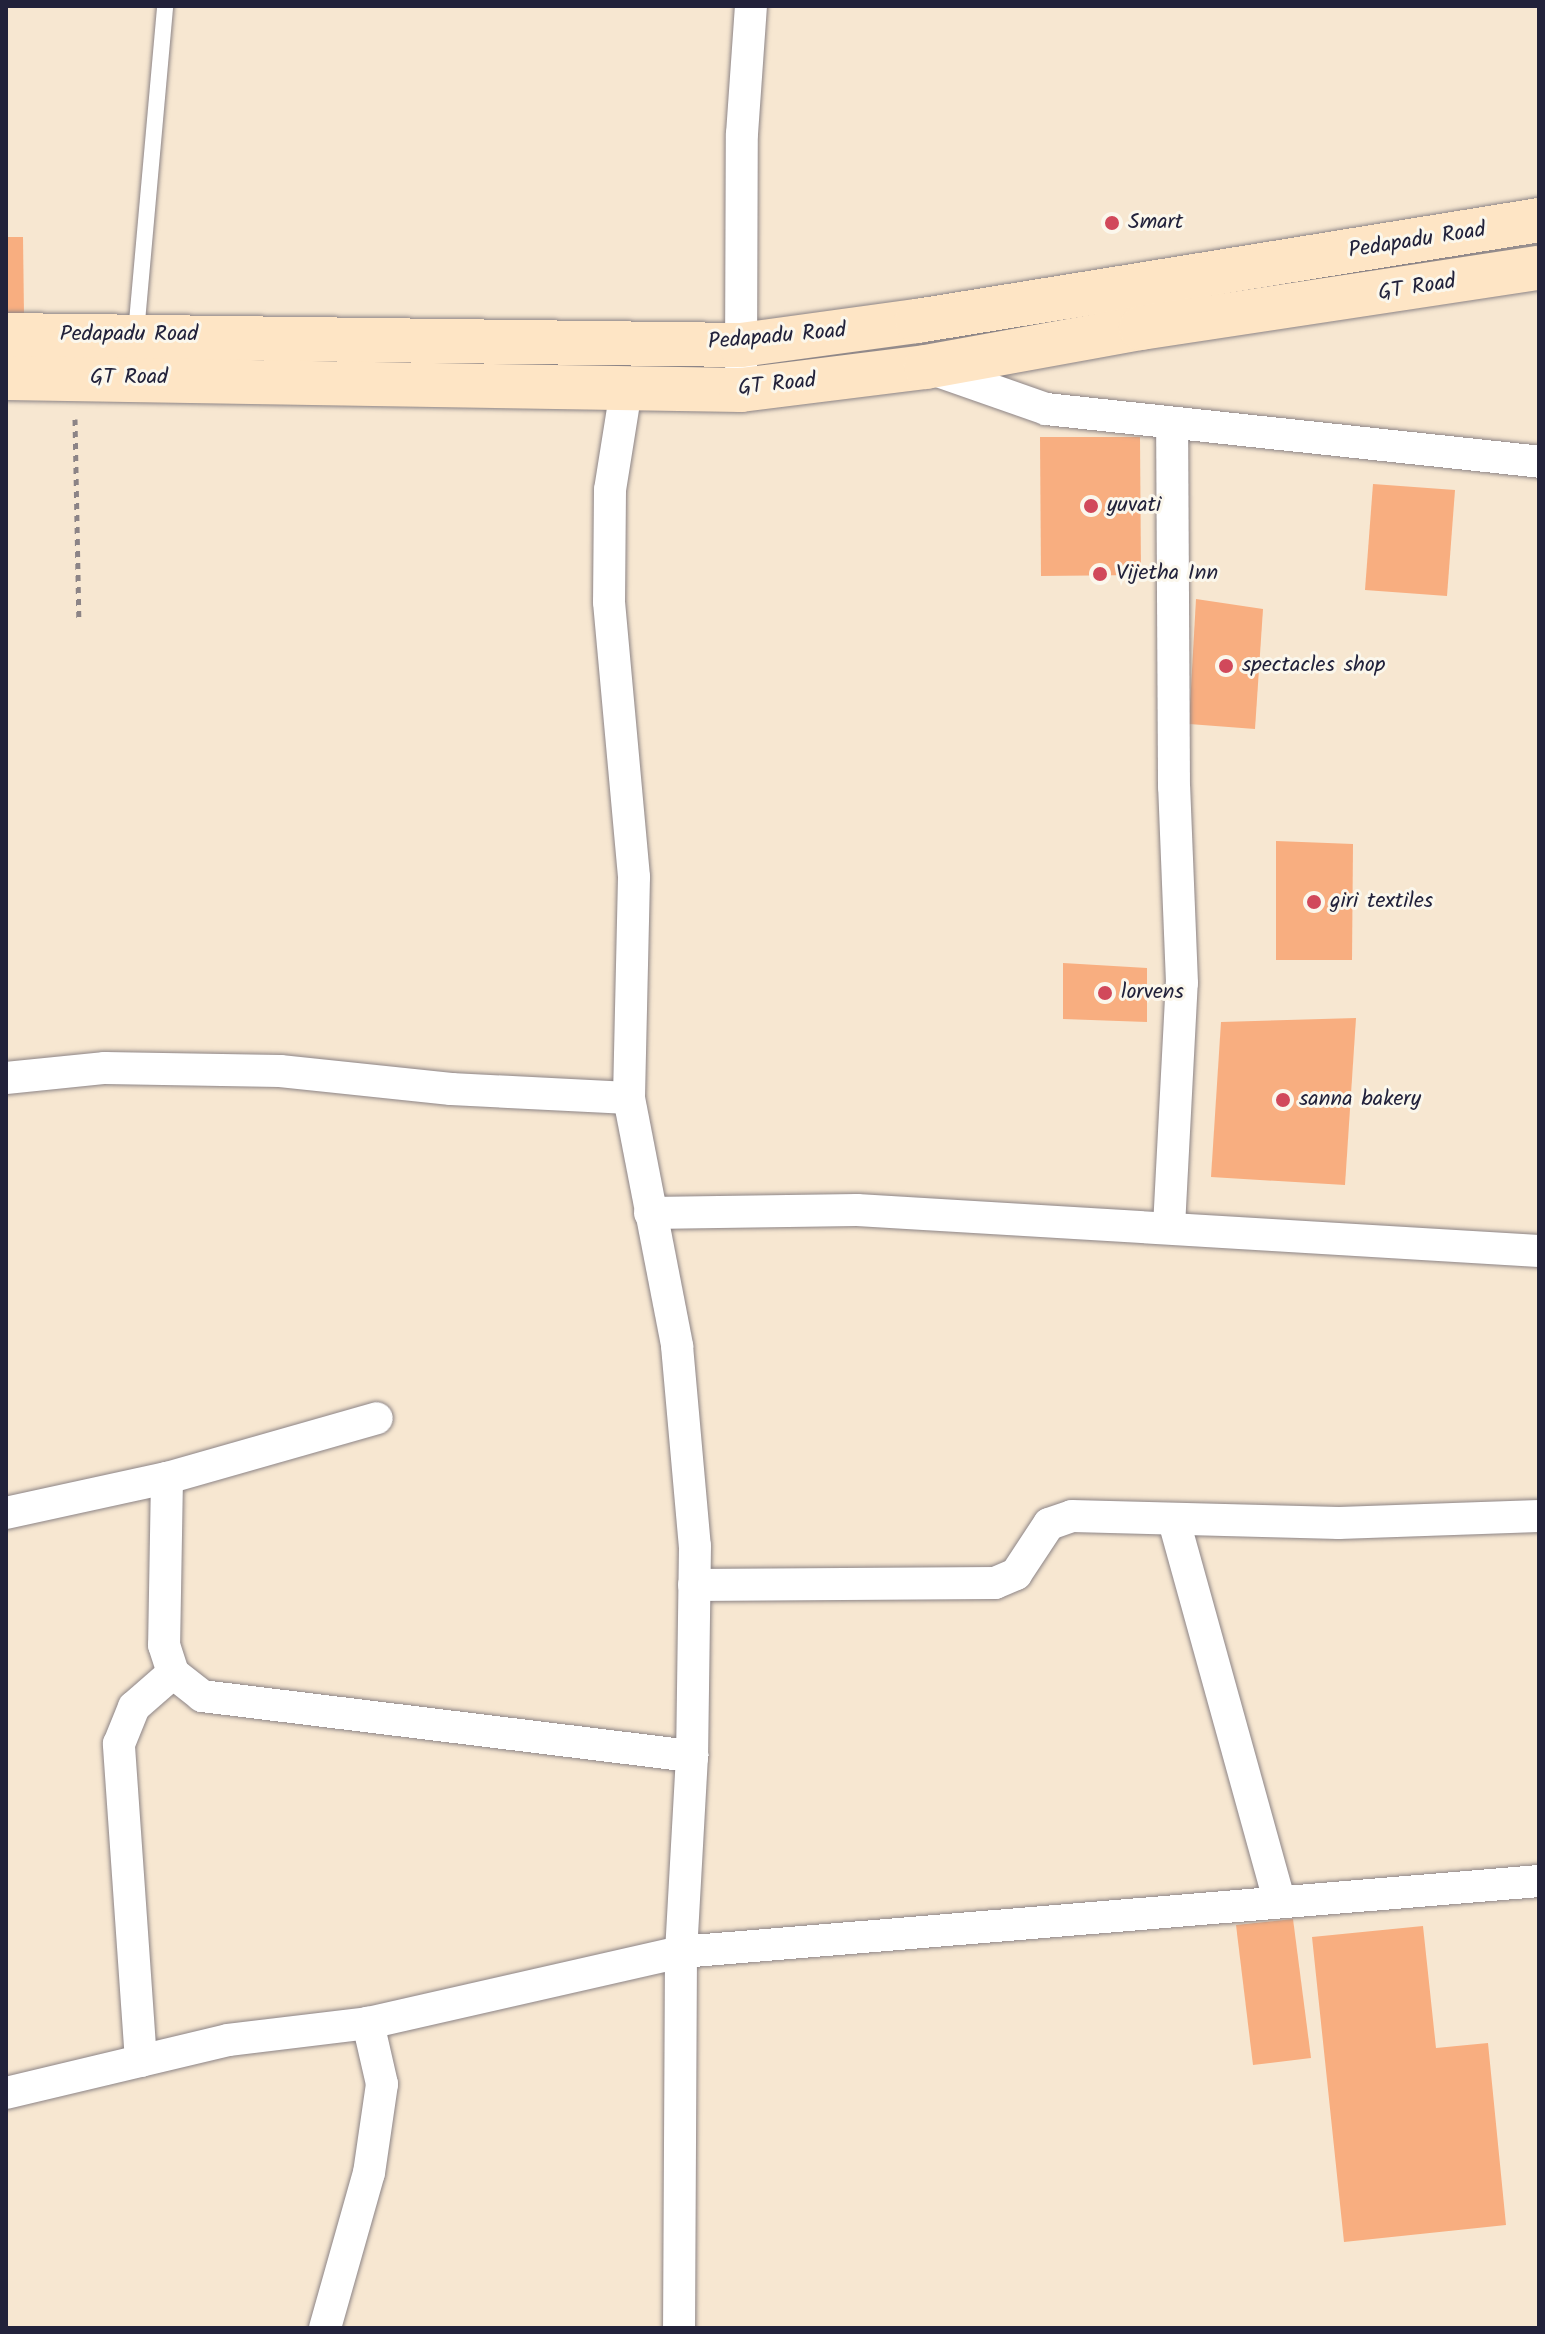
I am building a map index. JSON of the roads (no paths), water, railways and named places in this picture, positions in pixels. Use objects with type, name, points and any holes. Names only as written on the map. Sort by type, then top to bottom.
[{"type":"main road","name":"Pedapadu Road","points":[[6,335],[741,345],[917,321],[1539,220]]},
{"type":"main road","name":"GT Road","points":[[6,378],[741,390],[926,367],[1141,328],[1539,268]]},
{"type":"street","points":[[741,390],[742,134],[751,6]]},
{"type":"street","points":[[926,367],[1046,409],[1539,462]]},
{"type":"street","points":[[626,390],[610,490],[609,602],[634,877],[629,1098],[677,1346],[694,1585],[692,1756],[681,1952],[679,2328]]},
{"type":"street","points":[[1169,1227],[1182,983],[1174,787],[1172,423]]},
{"type":"street","points":[[6,1078],[105,1068],[280,1071],[451,1089],[629,1098]]},
{"type":"street","points":[[650,1213],[857,1210],[1539,1251]]},
{"type":"street","points":[[6,1513],[167,1478],[377,1418]]},
{"type":"street","points":[[167,1478],[164,1645],[173,1673],[202,1696],[692,1756]]},
{"type":"street","points":[[694,1585],[995,1583],[1016,1574],[1049,1524],[1072,1516],[1339,1523],[1539,1516]]},
{"type":"street","points":[[1174,1521],[1279,1900]]},
{"type":"street","points":[[141,2061],[119,1744],[134,1707],[173,1673]]},
{"type":"street","points":[[6,2093],[228,2040],[368,2023],[681,1952],[1279,1900],[1539,1881]]},
{"type":"street","points":[[325,2328],[341,2287],[371,2158],[382,2084],[368,2023]]},
{"type":"lane","points":[[136,335],[165,6]]},
{"type":"place","name":"Smart","points":[[1112,223]]},
{"type":"place","name":"yuvati","points":[[1091,506]]},
{"type":"place","name":"Vijetha Inn","points":[[1100,574]]},
{"type":"place","name":"spectacles shop","points":[[1226,666]]},
{"type":"place","name":"giri textiles","points":[[1314,902]]},
{"type":"place","name":"lorvens","points":[[1105,993]]},
{"type":"place","name":"sanna bakery","points":[[1283,1100]]}]
